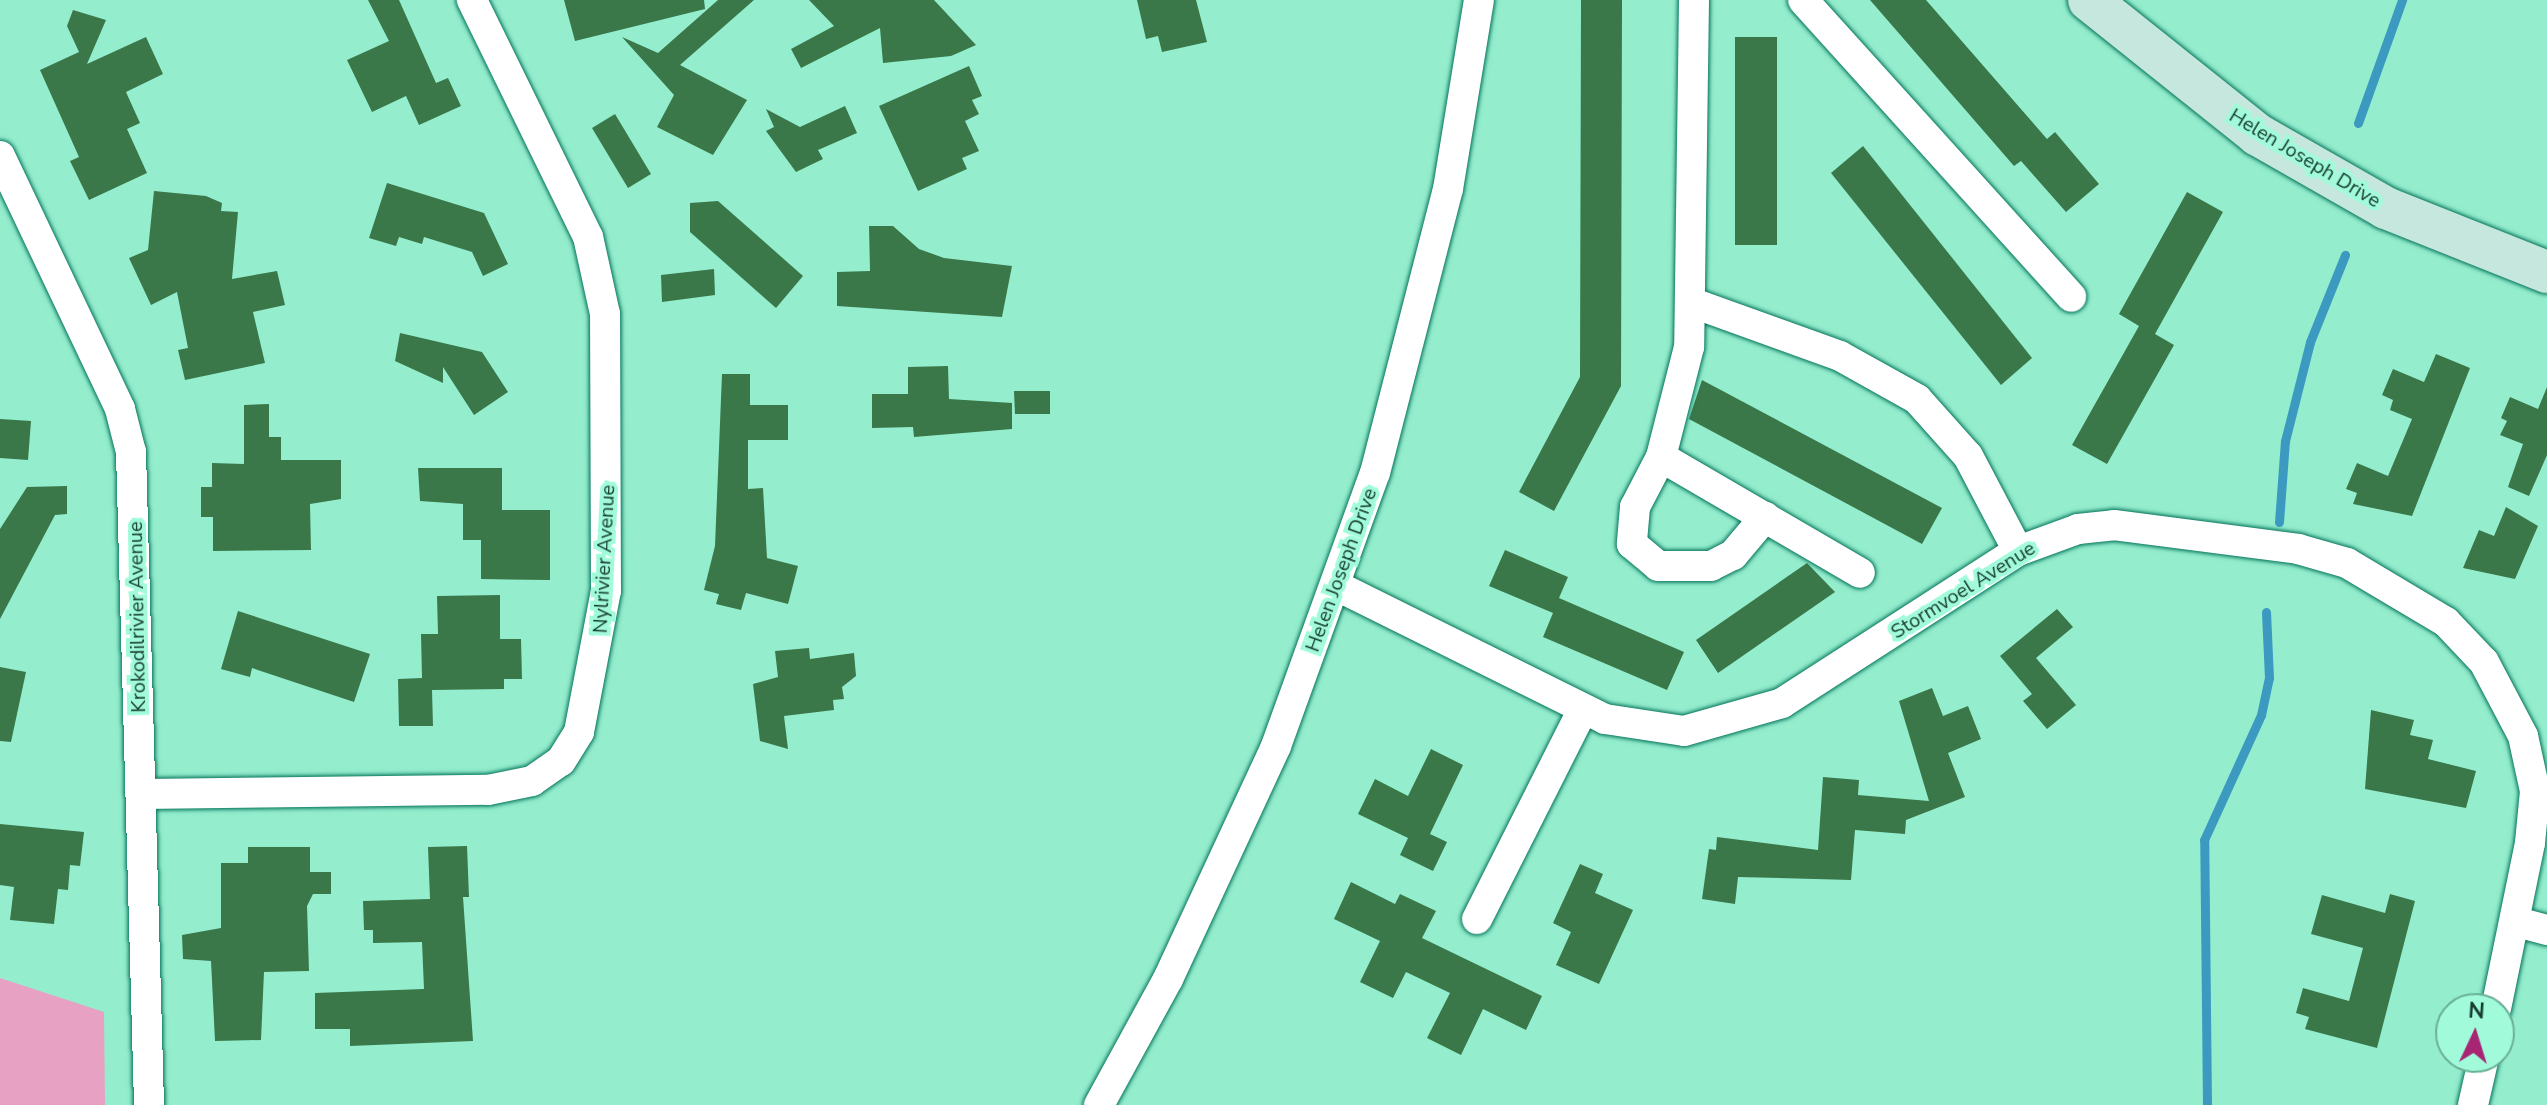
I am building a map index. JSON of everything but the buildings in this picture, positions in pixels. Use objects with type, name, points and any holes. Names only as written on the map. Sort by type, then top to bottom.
[{"type":"street","name":"Nylrivier Avenue","points":[[142,794],[488,790],[532,781],[561,761],[579,732],[606,591],[605,314],[588,237],[472,0]]},
{"type":"street","name":"Helen Joseph Drive","points":[[1099,1105],[1220,872],[1337,586],[1409,353],[1448,189],[1479,0]]},
{"type":"street","points":[[1694,0],[1687,133],[1693,303],[1683,381],[1661,457],[1630,528],[1640,557],[1684,570],[1711,566],[1733,555],[1765,517]]},
{"type":"street","points":[[1803,0],[2071,297]]},
{"type":"street","name":"Helen Joseph Drive","points":[[2089,0],[2258,135],[2386,208],[2547,272]]},
{"type":"street","name":"Krokodilrivier Avenue","points":[[0,156],[120,409],[131,452],[149,1105]]},
{"type":"street","points":[[1693,303],[1874,370],[1917,399],[1968,456],[2018,551]]},
{"type":"street","points":[[1661,457],[1860,573]]},
{"type":"street","name":"Stormvoel Avenue","points":[[1337,586],[1583,709],[1646,729],[1727,724],[1836,672],[2018,551],[2047,537],[2114,525],[2298,549],[2359,569],[2446,622],[2484,662],[2523,736],[2535,791],[2517,922],[2500,993]]},
{"type":"street","points":[[1477,919],[1583,709]]},
{"type":"street","points":[[2517,922],[2547,930]]},
{"type":"street","points":[[2473,1105],[2480,1073]]},
{"type":"shaded area","points":[[0,978],[104,1012],[105,1105],[0,1105]]},
{"type":"waterway","points":[[2358,123],[2402,0]]},
{"type":"waterway","points":[[2279,522],[2285,441],[2310,342],[2345,255]]},
{"type":"waterway","points":[[2207,1105],[2204,840],[2261,715],[2269,678],[2266,612]]}]
